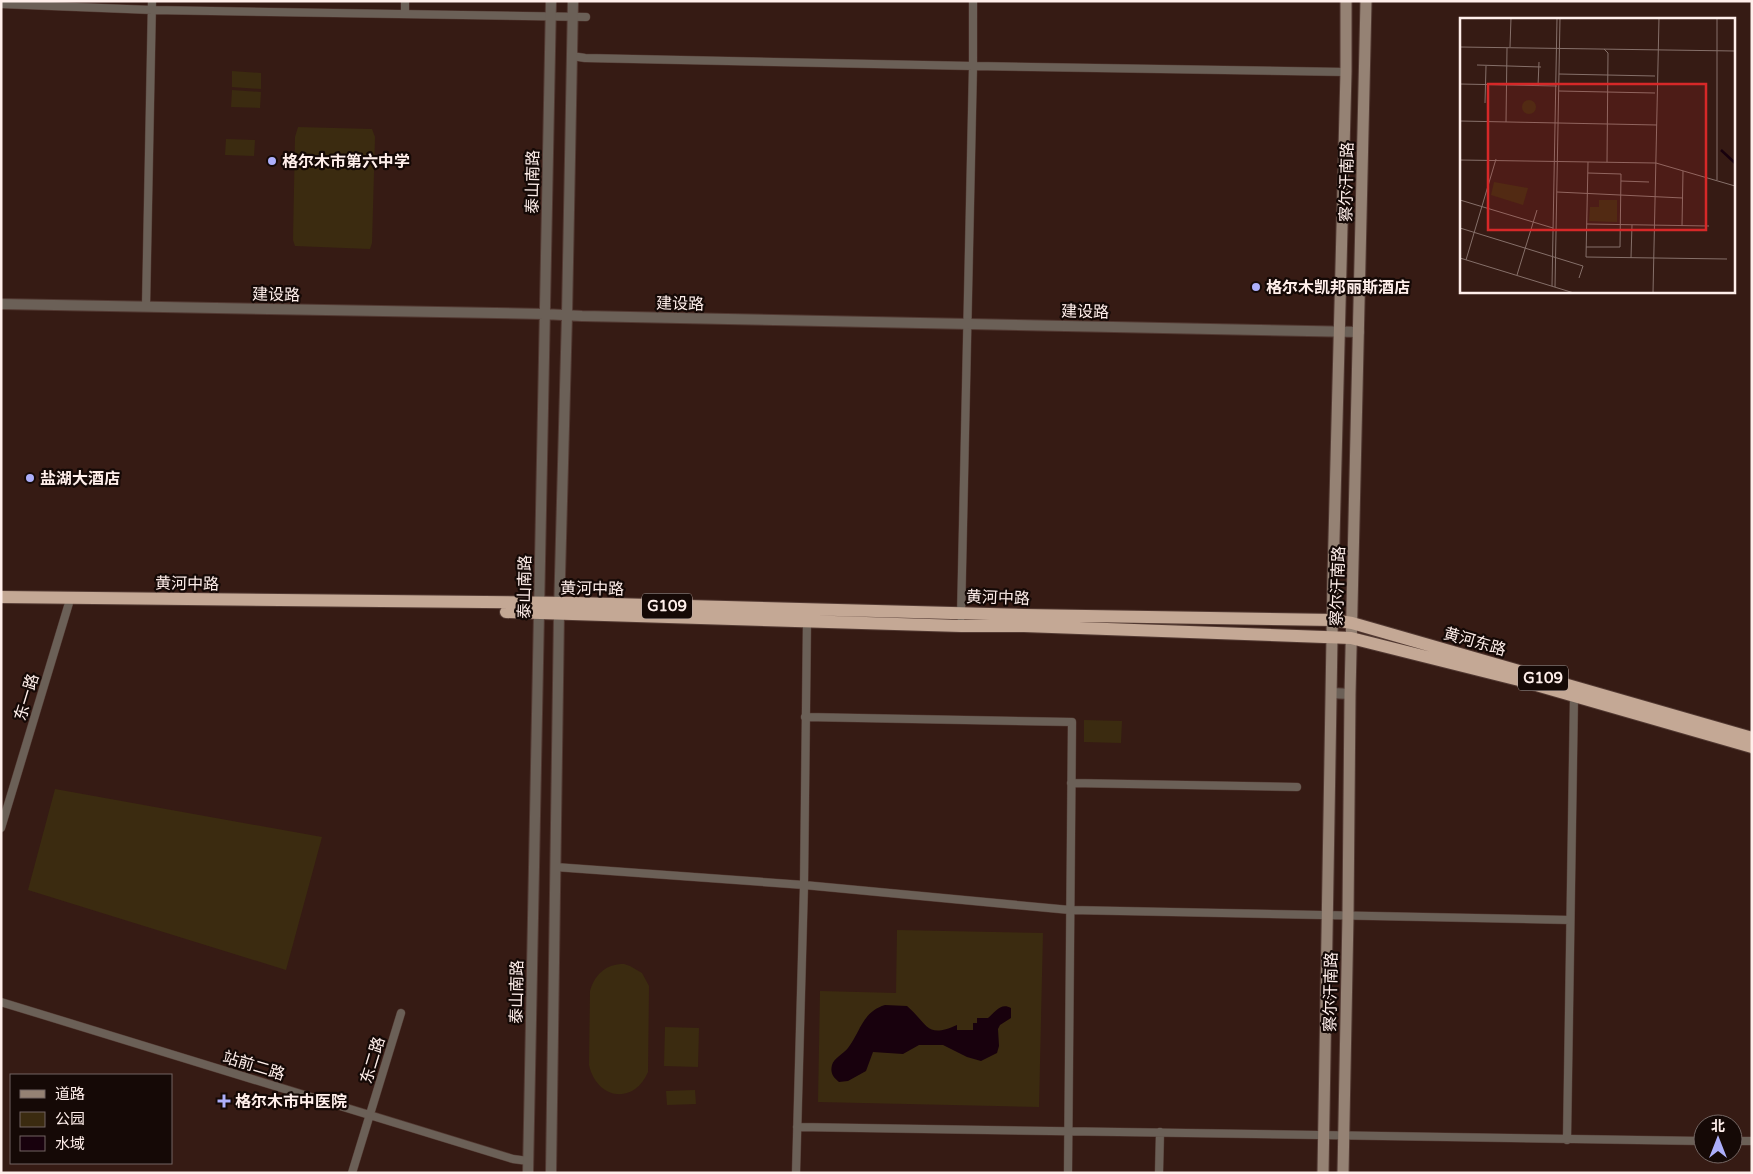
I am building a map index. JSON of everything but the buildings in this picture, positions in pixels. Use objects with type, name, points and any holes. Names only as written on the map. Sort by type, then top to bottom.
[{"type":"highway","name":"黄河中路","points":[[1,597],[538,608],[960,626],[1024,626],[1333,638]]},
{"type":"highway","name":"黄河中路","points":[[1,602],[538,608]]},
{"type":"highway","name":"黄河中路","points":[[559,609],[961,612],[1333,620]]},
{"type":"highway","name":"黄河东路","points":[[1333,620],[1352,623],[1752,738]]},
{"type":"highway","name":"黄河东路","points":[[1333,638],[1352,638],[1519,680],[1752,747]]},
{"type":"main road","name":"察尔汗南路","points":[[1323,1173],[1346,1]]},
{"type":"main road","name":"察尔汗南路","points":[[1343,1173],[1350,694],[1366,1]]},
{"type":"street","points":[[404,13],[405,1]]},
{"type":"street","name":"泰山南路","points":[[528,1173],[551,1]]},
{"type":"street","points":[[551,1173],[559,609],[573,1]]},
{"type":"street","points":[[960,626],[973,1]]},
{"type":"street","points":[[1,4],[586,17]]},
{"type":"street","points":[[146,307],[152,6]]},
{"type":"street","points":[[572,56],[586,58],[1346,72]]},
{"type":"street","name":"建设路","points":[[1,304],[1359,332]]},
{"type":"street","name":"东一路","points":[[1,828],[70,602]]},
{"type":"street","points":[[796,1173],[804,884],[806,620]]},
{"type":"street","points":[[1332,693],[1350,694]]},
{"type":"street","points":[[1567,1140],[1574,696]]},
{"type":"street","points":[[805,717],[1072,722],[1068,1173]]},
{"type":"street","points":[[1071,783],[1297,787]]},
{"type":"street","points":[[555,867],[804,884],[1070,910],[1570,920]]},
{"type":"street","name":"站前二路","points":[[1,1002],[513,1159],[528,1161]]},
{"type":"street","name":"东二路","points":[[352,1173],[401,1013]]},
{"type":"street","points":[[797,1127],[1693,1141]]},
{"type":"street","points":[[1159,1173],[1160,1132]]},
{"type":"green space","points":[[232,71],[261,73],[261,89],[232,87]]},
{"type":"green space","points":[[232,90],[261,92],[260,108],[231,107]]},
{"type":"green space","points":[[298,127],[372,129],[375,137],[372,243],[370,249],[295,246],[293,240],[295,137]]},
{"type":"green space","points":[[226,139],[255,140],[254,156],[225,155]]},
{"type":"green space","points":[[1084,720],[1122,721],[1121,743],[1084,742]]},
{"type":"green space","points":[[55,789],[322,837],[286,970],[28,890]]},
{"type":"green space","points":[[897,930],[1043,933],[1039,1107],[818,1102],[820,991],[896,993]]},
{"type":"green space","points":[[618,964],[624,964],[642,973],[649,986],[648,1072],[642,1083],[634,1090],[625,1094],[616,1094],[600,1086],[593,1077],[589,1065],[590,991],[602,971]]},
{"type":"green space","points":[[665,1027],[699,1028],[698,1067],[664,1066]]},
{"type":"green space","points":[[695,1090],[696,1104],[667,1105],[666,1091]]},
{"type":"water","points":[[885,1005],[907,1006],[928,1028],[933,1030],[947,1029],[957,1025],[957,1030],[973,1030],[973,1023],[977,1023],[977,1018],[988,1018],[998,1008],[1004,1006],[1011,1008],[1011,1018],[1000,1025],[998,1029],[999,1046],[997,1053],[981,1061],[967,1057],[943,1045],[919,1045],[903,1054],[873,1052],[866,1071],[848,1081],[839,1082],[832,1073],[833,1063],[848,1048],[871,1012]]},
{"type":"place","name":"格尔木市第六中学","points":[[272,161]]},
{"type":"place","name":"格尔木凯邦丽斯酒店","points":[[1256,287]]},
{"type":"place","name":"盐湖大酒店","points":[[30,478]]},
{"type":"place","name":"格尔木市中医院","points":[[224,1101]]}]
